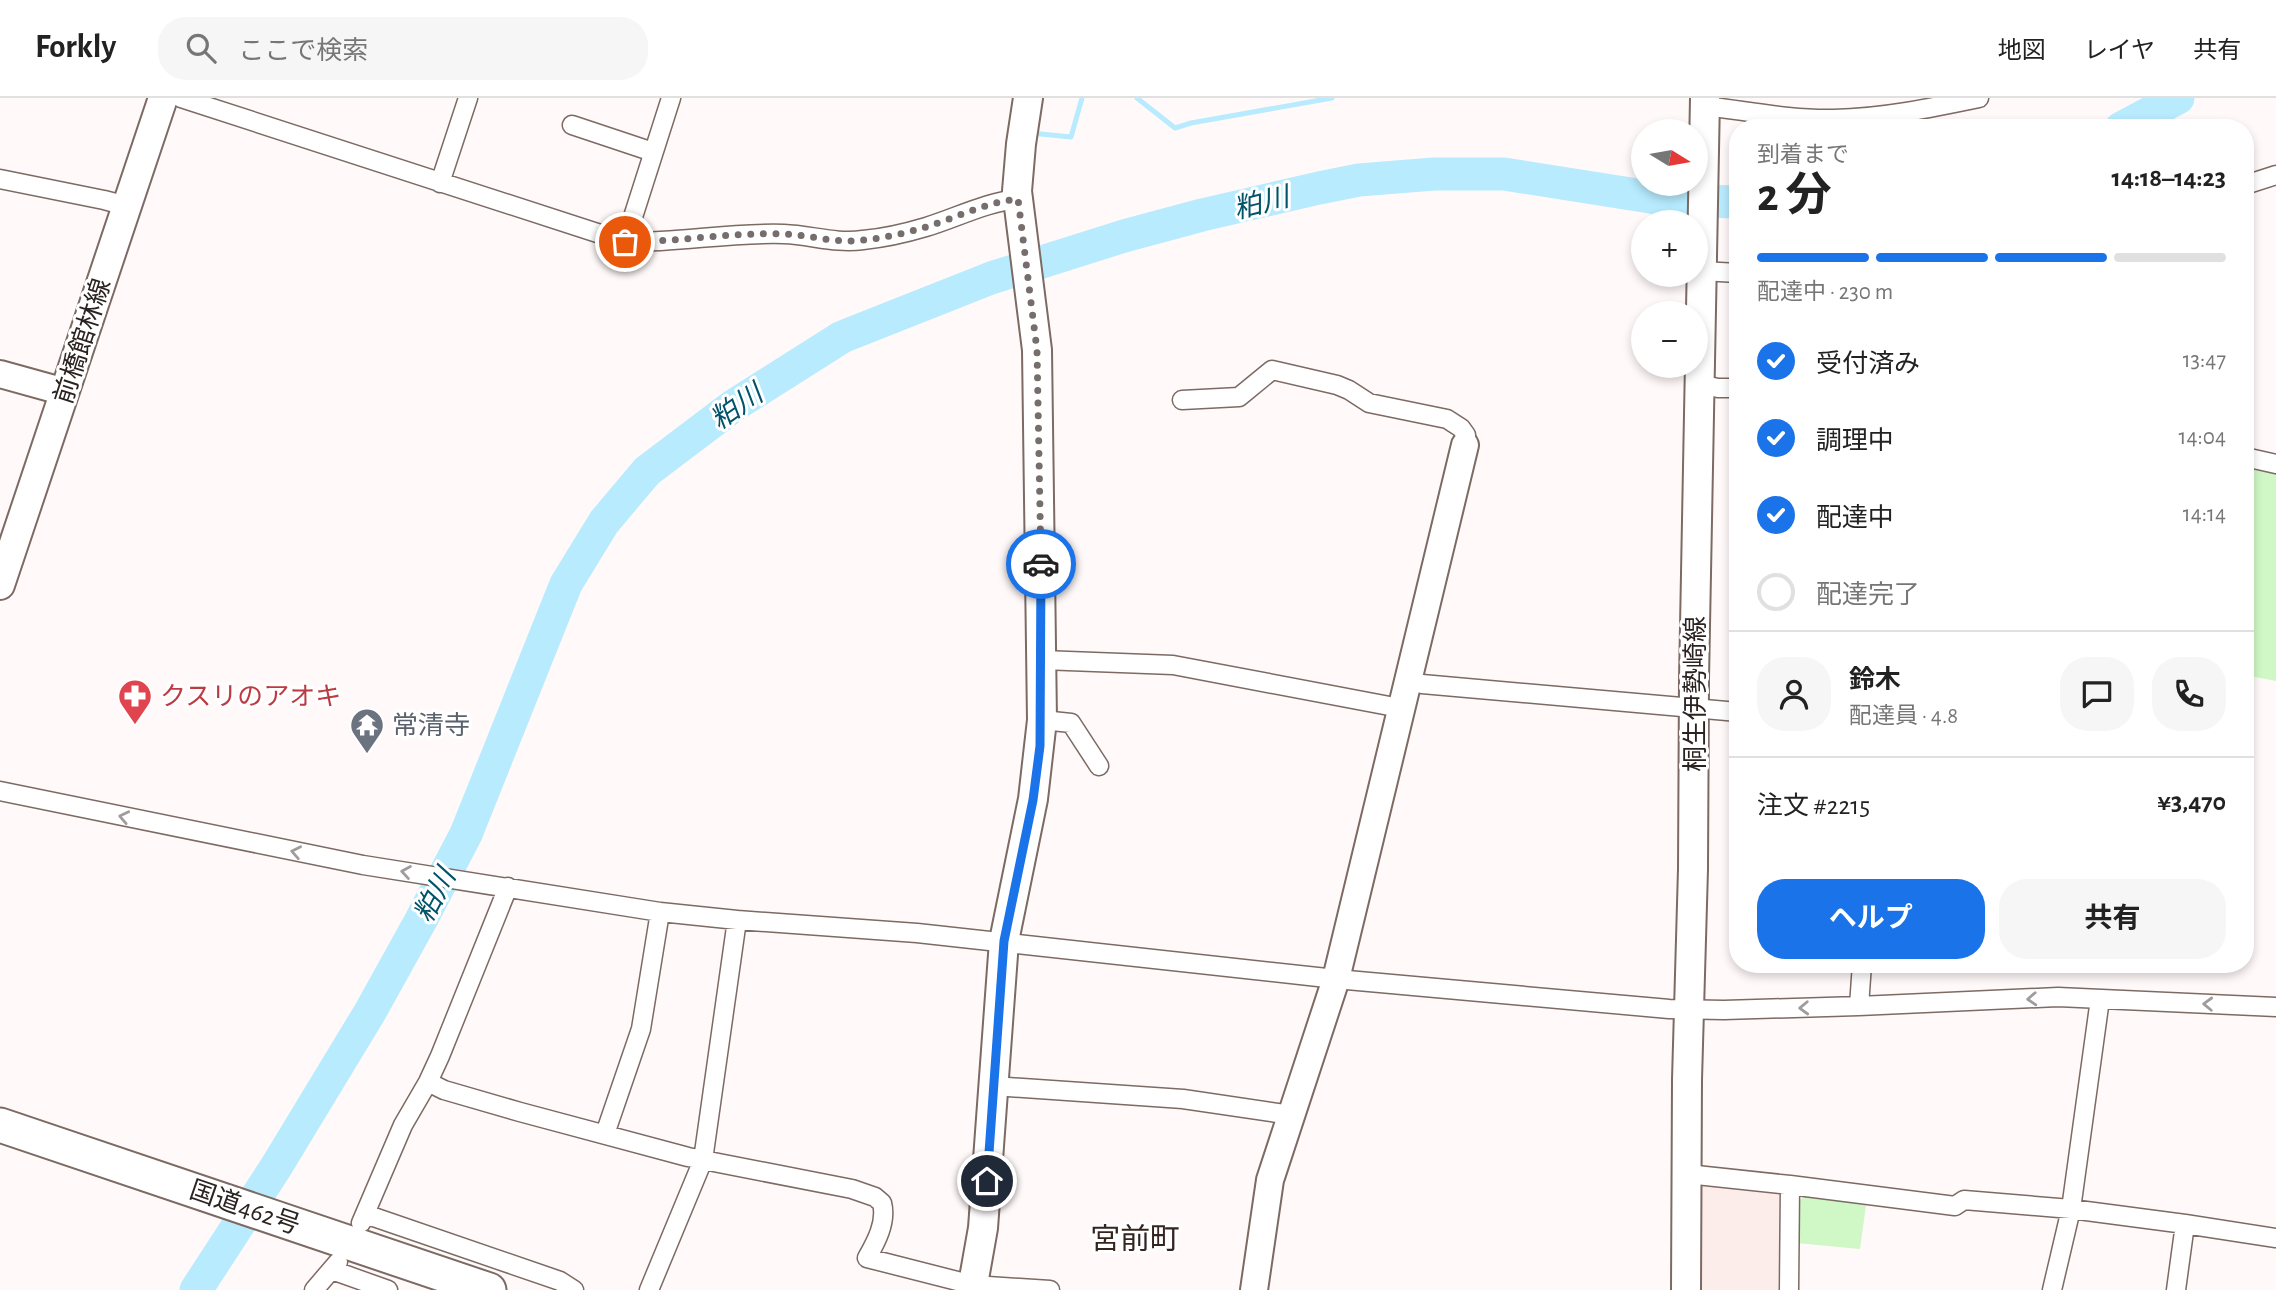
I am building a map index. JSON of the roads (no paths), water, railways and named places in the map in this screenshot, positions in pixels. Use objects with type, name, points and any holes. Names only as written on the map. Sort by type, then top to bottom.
[{"type":"highway","name":"国道462号","points":[[0,1125],[489,1290]]},
{"type":"main road","name":"前橋館林線","points":[[0,584],[163,98]]},
{"type":"main road","points":[[972,1287],[983,1228],[1004,941],[1033,800],[1042,720],[1036,343],[1018,202],[1021,144],[1028,98]]},
{"type":"main road","name":"桐生伊勢崎線","points":[[1702,210],[1705,106]]},
{"type":"main road","name":"桐生伊勢崎線","points":[[1686,1290],[1701,287]]},
{"type":"street","points":[[181,98],[625,242],[784,234],[844,242],[865,240],[925,227],[1002,201],[1018,202]]},
{"type":"street","points":[[440,183],[468,98]]},
{"type":"street","points":[[625,242],[671,98]]},
{"type":"street","points":[[1705,106],[1790,118],[1833,119],[1877,116],[1979,98]]},
{"type":"street","points":[[572,125],[653,152]]},
{"type":"street","points":[[2254,182],[2276,175]]},
{"type":"street","points":[[0,179],[127,206]]},
{"type":"street","points":[[1708,269],[1729,271]]},
{"type":"street","points":[[1182,400],[1239,397],[1272,370],[1337,385],[1369,403],[1447,419],[1461,428],[1466,435],[1336,979],[1270,1180],[1254,1290]]},
{"type":"street","points":[[0,374],[65,392]]},
{"type":"street","points":[[1699,384],[1729,388]]},
{"type":"street","points":[[2254,459],[2276,464]]},
{"type":"street","points":[[1042,660],[1173,665],[1400,708]]},
{"type":"street","points":[[1407,681],[1729,711]]},
{"type":"street","points":[[1042,720],[1071,723],[1099,766]]},
{"type":"street","points":[[0,791],[363,865],[660,912],[1004,941],[1336,979],[1690,1009],[1859,1006],[2058,997],[2276,1007]]},
{"type":"street","points":[[503,886],[428,1082],[403,1125],[363,1219],[560,1281],[574,1290]]},
{"type":"street","points":[[605,1134],[641,1029],[660,912]]},
{"type":"street","points":[[649,1290],[704,1160],[737,920]]},
{"type":"street","points":[[1859,1006],[1861,973]]},
{"type":"street","points":[[2052,1290],[2071,1209],[2100,999]]},
{"type":"street","points":[[428,1082],[444,1090],[704,1160],[826,1183],[875,1198],[883,1203],[884,1211],[875,1244],[867,1258],[972,1287],[1050,1290]]},
{"type":"street","points":[[994,1086],[1183,1099],[1291,1115]]},
{"type":"street","points":[[1687,1174],[1955,1206],[1964,1200],[2071,1209],[2276,1238]]},
{"type":"street","points":[[1788,1290],[1790,1185]]},
{"type":"street","points":[[2176,1290],[2185,1224]]},
{"type":"street","points":[[314,1290],[335,1266],[388,1290]]},
{"type":"waterway","points":[[1031,133],[1071,137],[1082,98]]},
{"type":"waterway","points":[[1137,98],[1175,128],[1332,98]]},
{"type":"waterway","name":"粕川","points":[[2138,119],[2178,98]]},
{"type":"waterway","name":"粕川","points":[[196,1290],[276,1167],[370,1012],[421,920],[466,834],[566,584],[604,522],[647,471],[733,406],[842,337],[991,278],[1124,236],[1319,188],[1359,180],[1434,174],[1504,174],[1669,200],[1729,202]]},
{"type":"place","name":"クスリのアオキ","points":[[135,726]]},
{"type":"place","name":"常清寺","points":[[367,755]]},
{"type":"district","name":"宮前町","points":[[1135,1239]]}]
